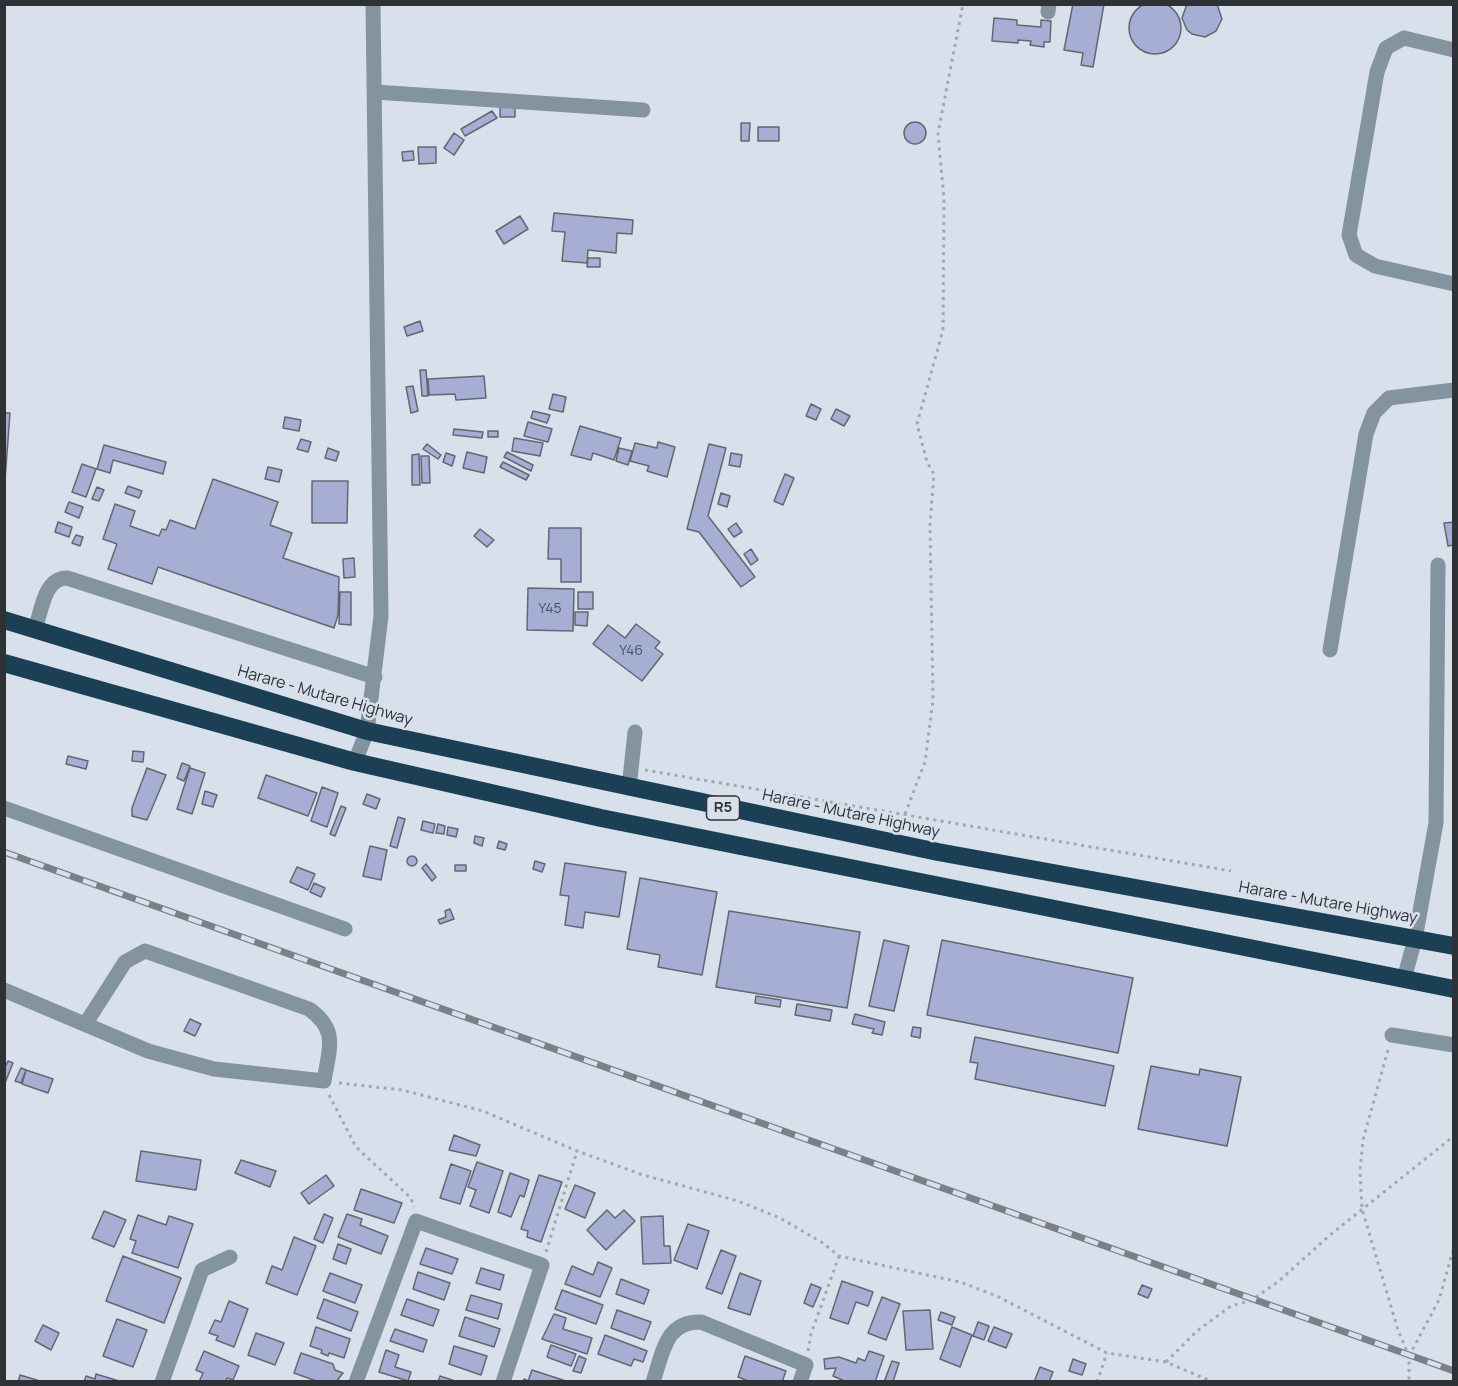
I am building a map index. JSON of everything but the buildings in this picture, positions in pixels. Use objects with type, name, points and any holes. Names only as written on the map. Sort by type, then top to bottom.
[{"type":"highway","name":"Harare - Mutare Highway","points":[[4,620],[367,731],[938,852],[1454,946]]},
{"type":"highway","name":"R5","points":[[4,663],[355,762],[601,818],[1454,989]]},
{"type":"street","points":[[355,762],[367,731],[381,616],[373,4]]},
{"type":"street","points":[[1454,50],[1404,38],[1386,48],[1377,72],[1349,235],[1356,255],[1375,266],[1454,284]]},
{"type":"street","points":[[375,92],[643,110]]},
{"type":"street","points":[[1330,650],[1366,434],[1374,413],[1389,398],[1454,390]]},
{"type":"street","points":[[1404,979],[1415,939],[1436,823],[1438,566]]},
{"type":"street","points":[[35,629],[51,583],[59,578],[67,578],[375,677]]},
{"type":"street","points":[[629,788],[635,732]]},
{"type":"street","points":[[4,808],[345,929]]},
{"type":"street","points":[[4,990],[148,1051],[214,1069],[324,1081],[331,1038],[321,1018],[309,1010],[145,951],[135,954],[125,962],[86,1023]]},
{"type":"street","points":[[1392,1035],[1454,1045]]},
{"type":"street","points":[[356,1382],[416,1221],[542,1265],[503,1382]]},
{"type":"street","points":[[162,1382],[202,1270],[230,1257]]},
{"type":"street","points":[[653,1382],[669,1336],[678,1326],[688,1322],[701,1322],[806,1365],[800,1382]]},
{"type":"path","points":[[905,814],[925,762],[933,700],[930,524],[934,474],[927,462],[917,424],[943,330],[944,198],[938,133],[963,4]]},
{"type":"path","points":[[632,768],[1231,872]]},
{"type":"path","points":[[1392,1035],[1363,1140],[1360,1171],[1362,1209],[1398,1330],[1409,1356],[1409,1382]]},
{"type":"path","points":[[416,1221],[411,1198],[356,1147],[334,1108],[324,1081],[402,1090],[483,1111],[577,1151],[643,1175],[738,1201],[780,1218],[823,1243],[840,1256],[960,1282],[998,1296],[1107,1353],[1166,1362],[1213,1382]]},
{"type":"path","points":[[1166,1362],[1197,1331],[1231,1306],[1252,1300],[1279,1281],[1362,1209],[1454,1136]]},
{"type":"path","points":[[542,1265],[577,1151]]},
{"type":"path","points":[[1409,1356],[1439,1300],[1454,1247]]},
{"type":"path","points":[[806,1365],[811,1334],[840,1256]]},
{"type":"path","points":[[1097,1382],[1107,1353]]},
{"type":"railway","points":[[4,852],[1454,1371]]}]
